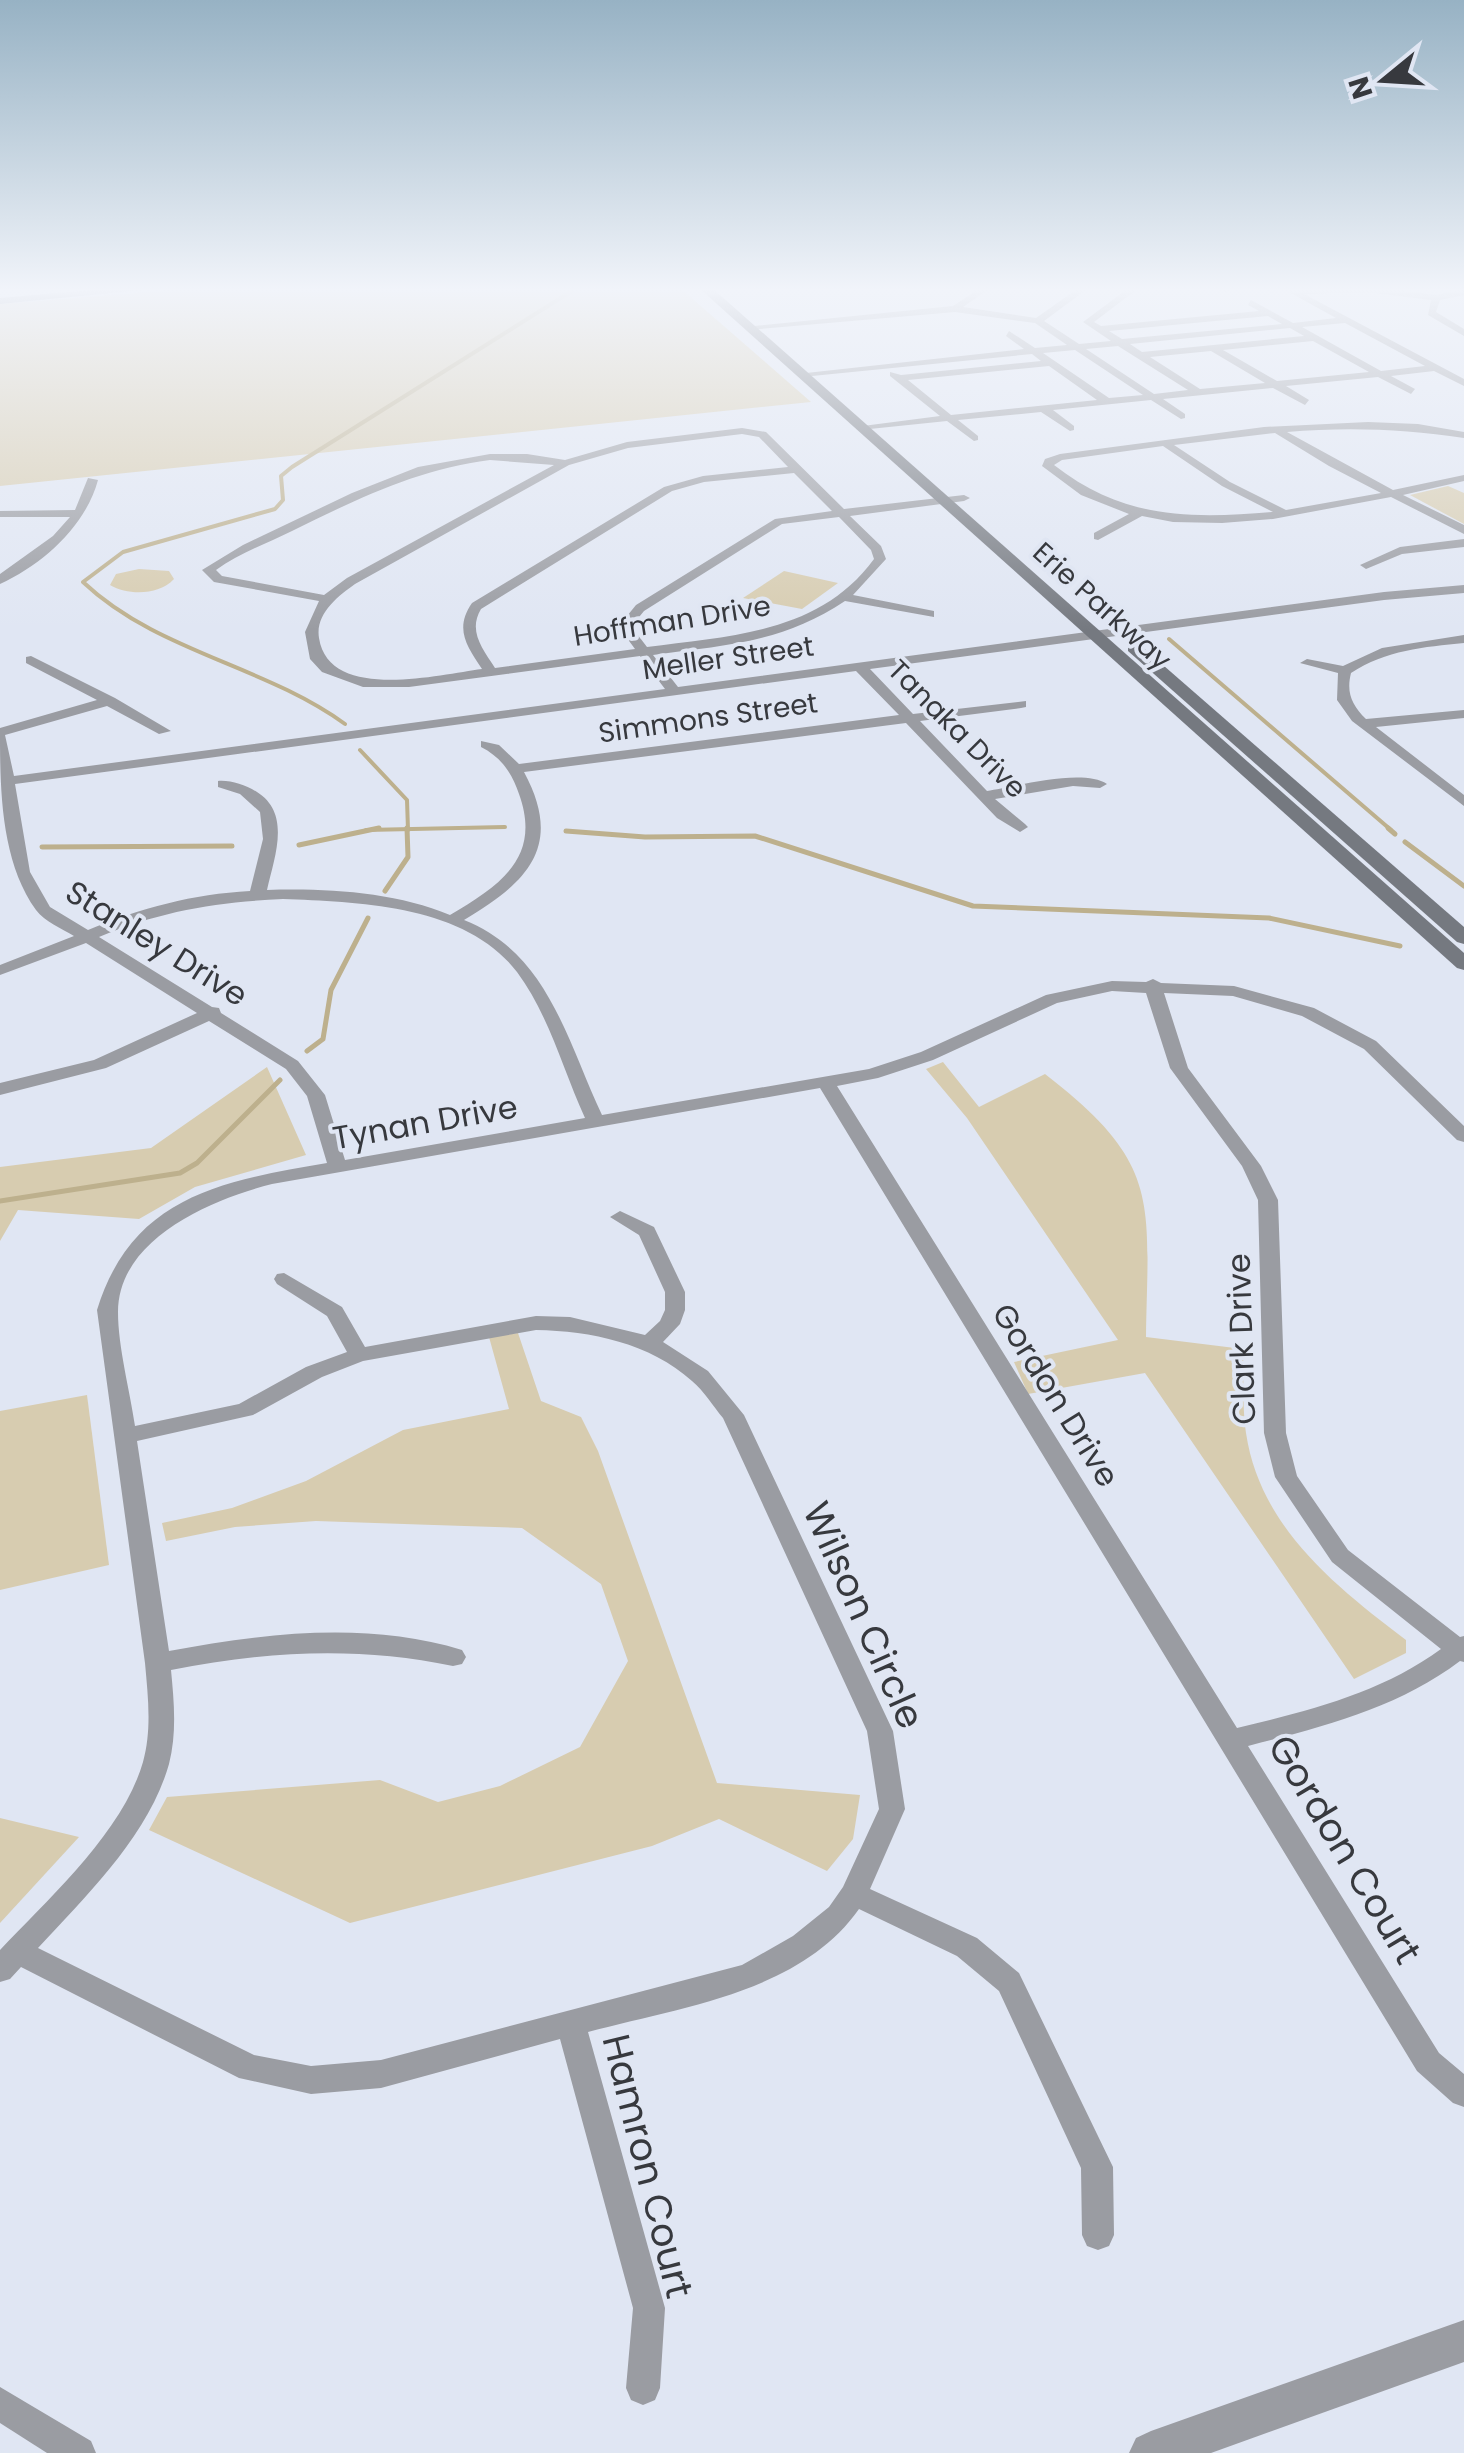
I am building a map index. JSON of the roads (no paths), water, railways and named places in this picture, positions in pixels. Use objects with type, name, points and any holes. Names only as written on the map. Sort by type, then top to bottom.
[{"type":"main road","name":"Erie Parkway","points":[[833,401],[1464,964]]},
{"type":"main road","name":"Erie Parkway","points":[[855,401],[1464,938]]},
{"type":"street","points":[[928,401],[974,438]]},
{"type":"street","points":[[860,426],[1112,401]]},
{"type":"street","points":[[1159,401],[1180,416]]},
{"type":"street","points":[[1043,408],[1070,428]]},
{"type":"street","points":[[1464,436],[1417,423],[1348,424],[1049,460],[1048,466],[1084,493],[1140,513],[1226,520],[1464,478]]},
{"type":"street","name":"Hoffman Drive","points":[[326,599],[311,632],[317,659],[344,679],[382,684],[763,636],[802,621],[841,596],[880,558],[877,549],[754,431],[627,445],[565,464]]},
{"type":"street","points":[[1280,432],[1464,530]]},
{"type":"street","points":[[1166,445],[1226,484],[1280,512]]},
{"type":"street","points":[[508,456],[565,464],[351,581],[326,599],[218,579],[208,570],[397,474],[437,464],[508,456]]},
{"type":"street","points":[[491,672],[465,629],[466,618],[476,606],[668,490],[703,479],[797,469]]},
{"type":"street","points":[[0,580],[82,514],[92,480]]},
{"type":"street","points":[[673,690],[627,630],[640,608],[765,526],[840,512],[964,498]]},
{"type":"street","points":[[1098,536],[1140,513]]},
{"type":"street","points":[[0,514],[82,514]]},
{"type":"street","points":[[1366,565],[1400,551],[1464,543]]},
{"type":"street","name":"Meller Street","points":[[4,782],[673,690],[1464,589]]},
{"type":"street","points":[[841,596],[929,614]]},
{"type":"street","points":[[1307,664],[1346,671],[1385,651],[1464,640]]},
{"type":"street","points":[[31,660],[164,731]]},
{"type":"street","name":"Tanaka Drive","points":[[859,666],[985,796],[1020,826]]},
{"type":"street","points":[[1346,671],[1342,700],[1363,724],[1464,802]]},
{"type":"street","points":[[0,735],[110,702]]},
{"type":"street","name":"Simmons Street","points":[[516,770],[1021,704]]},
{"type":"street","points":[[1363,724],[1464,714]]},
{"type":"street","name":"Stanley Drive","points":[[0,735],[4,782],[30,892],[44,910],[277,1053],[316,1095],[338,1168]]},
{"type":"street","points":[[453,920],[510,882],[535,842],[537,818],[516,770],[504,752],[486,744]]},
{"type":"street","points":[[985,796],[1073,782],[1100,784]]},
{"type":"street","points":[[223,784],[248,790],[271,813],[272,827],[258,893]]},
{"type":"street","points":[[0,970],[178,904],[258,893],[385,904],[453,920],[508,952],[523,969],[596,1122]]},
{"type":"street","name":"Tynan Drive","points":[[9,1960],[112,1843],[152,1775],[162,1716],[158,1663],[107,1310],[113,1282],[126,1256],[149,1231],[216,1194],[338,1168],[896,1068],[1052,999],[1098,988],[1153,984],[1234,991],[1291,1006],[1343,1028],[1370,1045],[1464,1136]]},
{"type":"street","name":"Clark Drive","points":[[1153,984],[1172,1056],[1258,1172],[1268,1200],[1276,1433],[1286,1478],[1340,1556],[1462,1649]]},
{"type":"street","points":[[0,1089],[100,1064],[213,1012]]},
{"type":"street","name":"Gordon Drive","points":[[826,1082],[1231,1740]]},
{"type":"street","points":[[620,1216],[648,1231],[675,1292],[675,1310],[668,1324],[648,1343]]},
{"type":"street","points":[[284,1279],[334,1312],[359,1355]]},
{"type":"street","name":"Wilson Circle","points":[[9,1960],[250,2068],[311,2080],[381,2074],[749,1976],[804,1945],[839,1915],[854,1894],[892,1809],[880,1730],[732,1414],[700,1376],[648,1343],[570,1324],[536,1323],[359,1355],[314,1372],[245,1410],[124,1436]]},
{"type":"street","points":[[158,1663],[258,1645],[316,1640],[405,1645],[454,1657]]},
{"type":"street","points":[[1231,1740],[1353,1708],[1429,1674],[1462,1649]]},
{"type":"street","name":"Gordon Court","points":[[1231,1740],[1428,2062],[1464,2093]]},
{"type":"street","points":[[854,1894],[966,1948],[1008,1982],[1097,2168],[1098,2235]]},
{"type":"street","name":"Hamron Court","points":[[570,2024],[649,2308],[642,2388]]},
{"type":"street","points":[[1151,2453],[1464,2341]]},
{"type":"street","points":[[0,2404],[79,2453]]},
{"type":"waterway","points":[[345,724],[280,687],[144,625],[83,582],[123,552],[275,509],[283,500],[281,476],[396,401]]},
{"type":"waterway","points":[[1169,639],[1391,830]]},
{"type":"waterway","points":[[360,750],[407,800],[408,829]]},
{"type":"waterway","points":[[408,829],[505,827]]},
{"type":"waterway","points":[[370,830],[379,828]]},
{"type":"waterway","points":[[1388,828],[1395,834]]},
{"type":"waterway","points":[[370,830],[407,829]]},
{"type":"waterway","points":[[385,891],[408,857],[407,829]]},
{"type":"waterway","points":[[299,845],[370,830]]},
{"type":"waterway","points":[[566,831],[645,837],[755,836],[973,906],[1269,918],[1400,946]]},
{"type":"waterway","points":[[1405,842],[1464,886]]},
{"type":"waterway","points":[[42,847],[232,846]]},
{"type":"waterway","points":[[307,1051],[323,1039],[331,990],[368,918]]},
{"type":"waterway","points":[[0,1201],[180,1173],[197,1163],[280,1080]]}]
